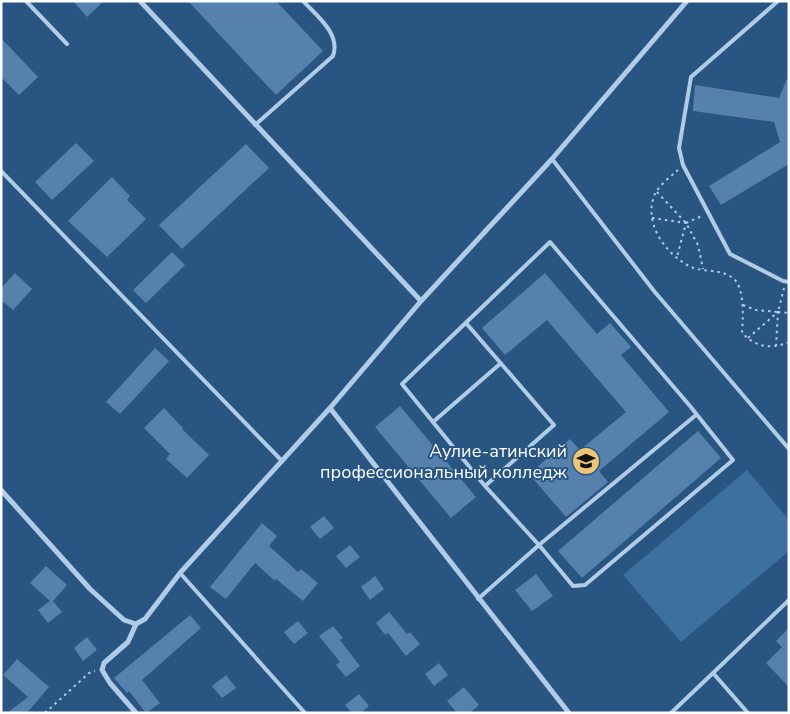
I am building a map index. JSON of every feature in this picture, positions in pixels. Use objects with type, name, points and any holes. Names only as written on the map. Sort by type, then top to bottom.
[{"type":"street","points":[[140,1],[421,301]]},
{"type":"street","points":[[136,713],[110,683],[102,670],[104,663],[128,642],[136,624],[145,619],[180,573],[330,408],[421,301],[552,159],[687,1]]},
{"type":"street","points":[[330,408],[569,713]]},
{"type":"street","points":[[1,490],[90,589],[124,620],[136,624]]},
{"type":"lane","points":[[26,1],[67,44]]},
{"type":"lane","points":[[255,125],[325,64],[335,51],[333,36],[323,22],[303,1]]},
{"type":"lane","points":[[778,1],[691,77],[680,148],[683,165],[730,254],[783,281],[789,282]]},
{"type":"lane","points":[[552,159],[654,290],[789,449]]},
{"type":"lane","points":[[1,171],[282,461]]},
{"type":"lane","points":[[550,242],[696,414],[733,460],[585,585],[573,586],[539,545],[485,486],[402,384],[550,242]]},
{"type":"lane","points":[[466,322],[554,425],[485,486]]},
{"type":"lane","points":[[433,422],[501,364]]},
{"type":"lane","points":[[478,599],[539,545],[696,414]]},
{"type":"lane","points":[[180,573],[305,713]]},
{"type":"lane","points":[[671,713],[789,600]]},
{"type":"lane","points":[[713,673],[748,713]]},
{"type":"path","points":[[683,165],[654,195],[652,218],[657,236],[677,257],[690,266],[720,272],[734,278],[739,287],[743,305],[742,333],[752,342],[768,346],[789,342]]},
{"type":"path","points":[[657,192],[686,223],[698,245],[703,270]]},
{"type":"path","points":[[652,218],[686,223],[709,213]]},
{"type":"path","points":[[677,257],[686,223]]},
{"type":"path","points":[[776,346],[778,312],[784,287]]},
{"type":"path","points":[[743,305],[756,310],[789,313]]},
{"type":"path","points":[[748,338],[778,312]]},
{"type":"path","points":[[45,713],[89,673],[102,670]]},
{"type":"shaded area","points":[[747,470],[789,520],[789,551],[681,642],[623,575]]},
{"type":"building","points":[[73,1],[104,1],[87,17]]},
{"type":"building","points":[[188,1],[276,1],[323,51],[276,95]]},
{"type":"building","points":[[1,38],[38,77],[19,95],[1,77]]},
{"type":"building","points":[[789,74],[789,164],[721,205],[709,186],[780,142],[774,122],[693,111],[695,85],[779,98]]},
{"type":"building","points":[[76,143],[94,161],[52,200],[35,182]]},
{"type":"building","points":[[246,144],[269,168],[182,249],[159,225]]},
{"type":"building","points":[[112,177],[130,196],[127,200],[146,219],[107,257],[68,221]]},
{"type":"building","points":[[172,252],[185,265],[146,303],[133,290]]},
{"type":"building","points":[[15,273],[32,289],[13,310],[1,300],[1,288]]},
{"type":"building","name":"Аулие-атинский профессиональный колледж","points":[[545,273],[597,334],[610,323],[631,347],[621,355],[669,412],[599,471],[608,482],[566,517],[529,474],[570,439],[580,450],[626,412],[547,320],[505,355],[482,328]]},
{"type":"building","points":[[155,348],[169,361],[120,414],[106,402]]},
{"type":"building","points":[[400,406],[476,497],[451,518],[375,427]]},
{"type":"building","points":[[164,408],[182,429],[209,455],[187,478],[166,459],[170,454],[144,428]]},
{"type":"building","points":[[698,431],[721,458],[582,578],[558,551]]},
{"type":"building","points":[[324,516],[334,528],[320,539],[310,527]]},
{"type":"building","points":[[262,523],[277,536],[269,546],[298,572],[301,569],[318,583],[303,601],[276,579],[275,581],[255,563],[226,599],[210,587]]},
{"type":"building","points":[[350,545],[360,557],[346,568],[336,556]]},
{"type":"building","points":[[46,566],[67,585],[53,601],[62,612],[48,623],[38,610],[50,601],[30,583]]},
{"type":"building","points":[[536,574],[553,596],[532,611],[515,590]]},
{"type":"building","points":[[375,576],[384,589],[370,600],[361,587]]},
{"type":"building","points":[[389,612],[407,634],[410,632],[420,644],[406,656],[388,633],[385,635],[376,623]]},
{"type":"building","points":[[190,615],[201,628],[142,680],[160,703],[146,713],[129,691],[127,693],[114,678]]},
{"type":"building","points":[[298,621],[308,633],[294,644],[284,632]]},
{"type":"building","points":[[333,626],[343,638],[340,640],[360,666],[346,677],[336,665],[340,662],[319,636]]},
{"type":"building","points":[[789,628],[789,687],[766,663],[782,647],[776,641]]},
{"type":"building","points":[[87,637],[97,650],[83,661],[74,648]]},
{"type":"building","points":[[17,659],[49,687],[27,713],[7,713],[28,697],[3,675]]},
{"type":"building","points":[[439,663],[448,675],[434,686],[425,674]]},
{"type":"building","points":[[226,675],[236,688],[222,698],[212,686]]},
{"type":"building","points":[[464,687],[479,705],[470,713],[457,713],[447,701]]},
{"type":"building","points":[[359,694],[369,706],[361,713],[352,713],[345,705]]},
{"type":"place","name":"Аулие-атинский профессиональный колледж","points":[[586,461]]}]
